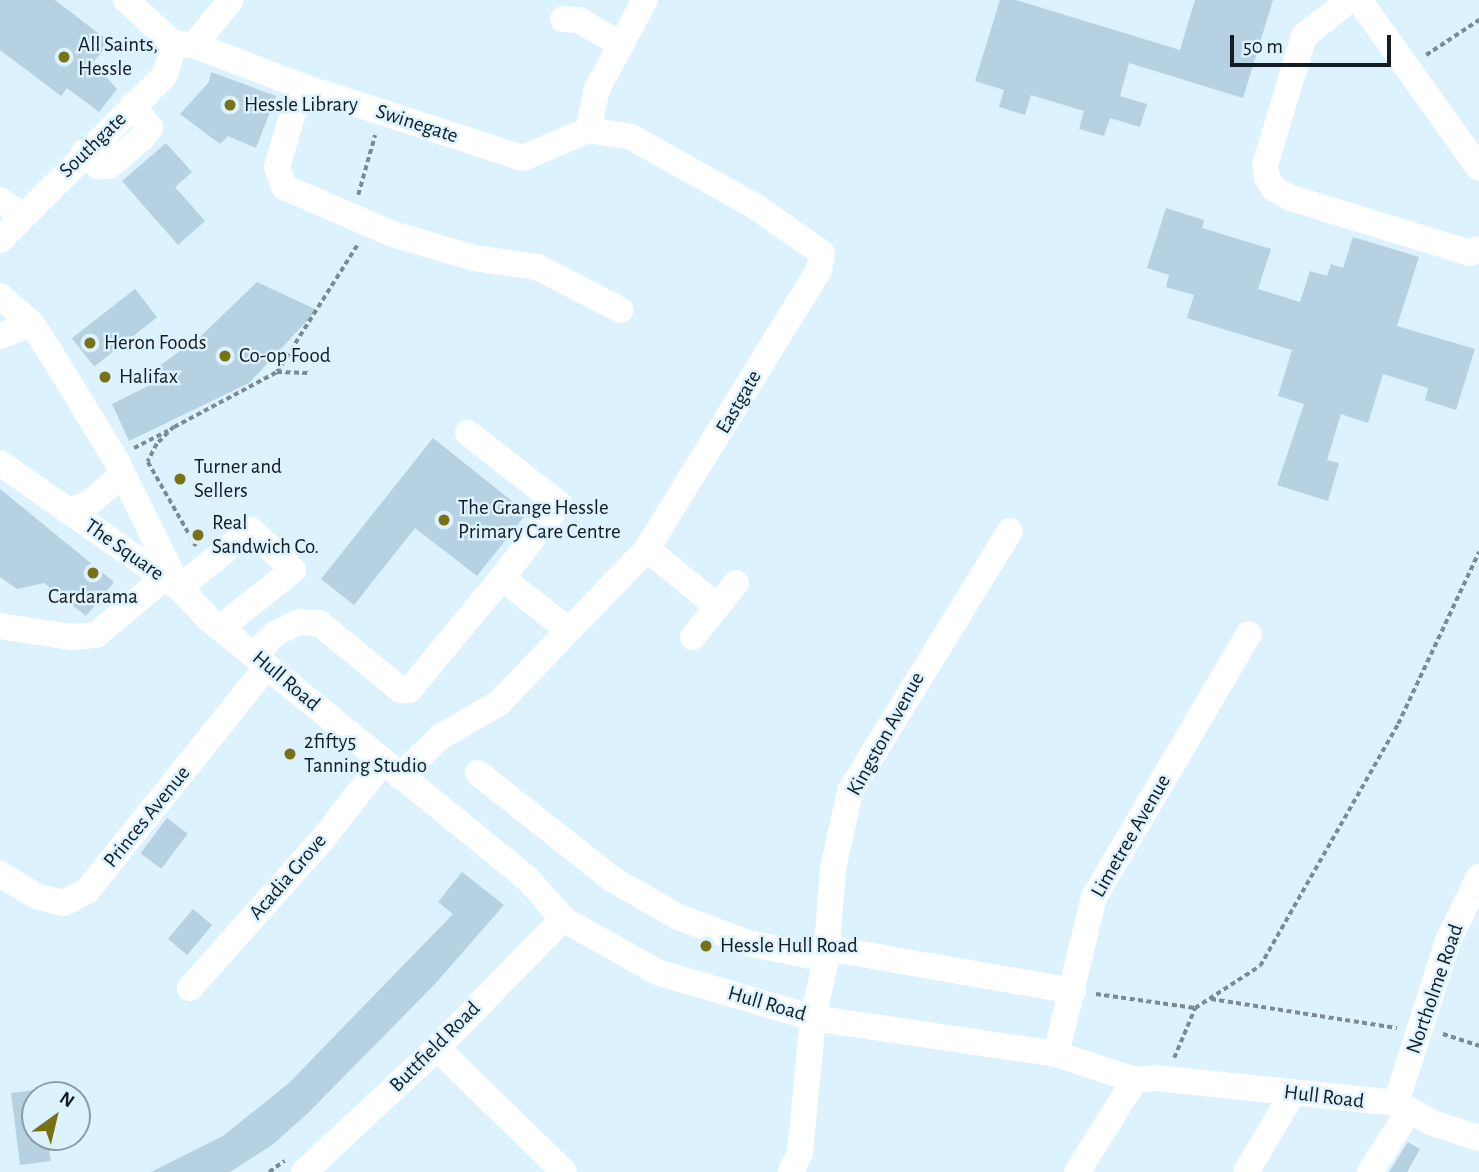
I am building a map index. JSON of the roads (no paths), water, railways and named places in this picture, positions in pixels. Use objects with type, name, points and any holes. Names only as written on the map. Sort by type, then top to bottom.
[{"type":"street","name":"Swinegate","points":[[126,0],[184,44],[300,86],[523,158],[588,130]]},
{"type":"street","points":[[184,44],[230,0]]},
{"type":"street","points":[[588,130],[597,89],[645,0]]},
{"type":"street","points":[[1349,0],[1304,36],[1275,131],[1267,177],[1274,189],[1291,198],[1470,253],[1479,249]]},
{"type":"street","points":[[1359,0],[1479,168]]},
{"type":"street","points":[[563,19],[579,20],[621,45]]},
{"type":"street","name":"Southgate","points":[[0,240],[84,152],[165,75],[184,44]]},
{"type":"street","points":[[300,86],[277,167],[284,187],[369,225],[474,257],[537,267],[621,310]]},
{"type":"street","name":"Eastgate","points":[[391,769],[499,703],[647,549],[820,270],[822,253],[804,236],[667,155],[631,137],[588,130]]},
{"type":"street","points":[[0,200],[22,216]]},
{"type":"street","name":"The Square","points":[[0,296],[32,324],[119,466],[172,583]]},
{"type":"street","points":[[0,336],[32,324]]},
{"type":"street","points":[[261,661],[275,634],[299,622],[319,623],[401,690],[409,690],[559,504],[468,433]]},
{"type":"street","name":"The Square","points":[[0,463],[172,583]]},
{"type":"street","name":"The Square","points":[[68,511],[88,504],[119,466]]},
{"type":"street","points":[[0,626],[72,637],[96,635],[251,530],[293,570],[219,628]]},
{"type":"street","name":"Kingston Avenue","points":[[790,1172],[800,1153],[813,1018],[827,954],[833,869],[850,791],[1010,531]]},
{"type":"street","points":[[647,549],[717,606]]},
{"type":"street","points":[[502,578],[568,630]]},
{"type":"street","name":"Hull Road","points":[[172,583],[219,628],[527,878],[563,919],[657,972],[813,1018],[1056,1054],[1135,1080],[1165,1079],[1402,1107],[1479,1138]]},
{"type":"street","points":[[693,637],[736,583]]},
{"type":"street","name":"Limetree Avenue","points":[[1056,1054],[1094,897],[1249,634]]},
{"type":"street","name":"Princes Avenue","points":[[0,874],[36,896],[64,903],[87,891],[261,661]]},
{"type":"street","name":"Acadia Grove","points":[[190,988],[321,841],[391,769]]},
{"type":"street","points":[[478,773],[612,879],[678,917],[748,943],[1073,991]]},
{"type":"street","name":"Northolme Road","points":[[1370,1172],[1402,1107],[1419,1033],[1448,941],[1479,877]]},
{"type":"street","name":"Buttfield Road","points":[[307,1171],[437,1048],[563,919]]},
{"type":"street","points":[[437,1048],[564,1172]]},
{"type":"street","points":[[1077,1172],[1135,1080]]},
{"type":"street","points":[[1245,1172],[1293,1093]]},
{"type":"place","name":"All Saints, Hessle","points":[[64,57]]},
{"type":"place","name":"Hessle Library","points":[[230,105]]},
{"type":"place","name":"Heron Foods","points":[[90,343]]},
{"type":"place","name":"Co-op Food","points":[[225,356]]},
{"type":"place","name":"Halifax","points":[[105,377]]},
{"type":"place","name":"Turner and Sellers","points":[[180,479]]},
{"type":"place","name":"The Grange Hessle Primary Care Centre","points":[[444,520]]},
{"type":"place","name":"Real Sandwich Co.","points":[[198,535]]},
{"type":"place","name":"Cardarama","points":[[93,573]]},
{"type":"place","name":"2fifty5 Tanning Studio","points":[[290,754]]},
{"type":"place","name":"Hessle Hull Road","points":[[706,946]]}]
